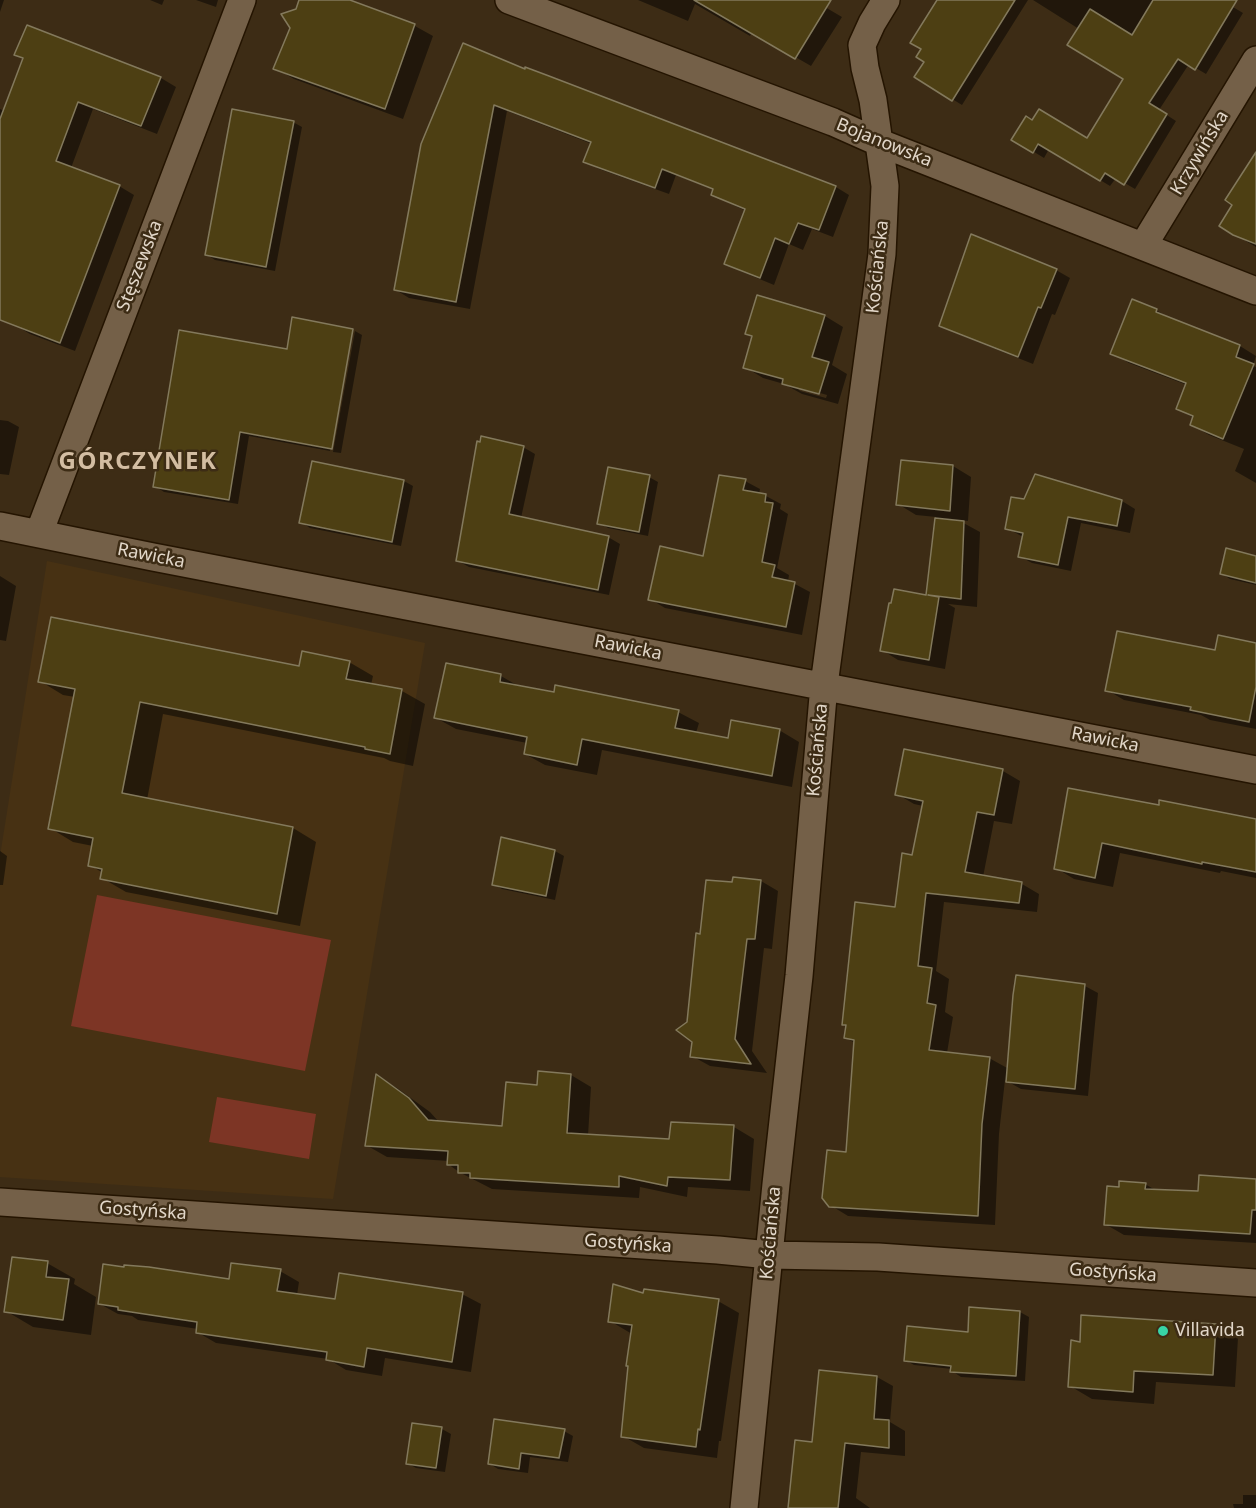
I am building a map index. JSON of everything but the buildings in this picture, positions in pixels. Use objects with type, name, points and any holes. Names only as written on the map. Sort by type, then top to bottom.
[{"type":"street","name":"Stęszewska","points":[[39,533],[242,0]]},
{"type":"street","name":"Bojanowska","points":[[509,0],[832,122],[1256,291]]},
{"type":"street","name":"Kościańska","points":[[744,1508],[799,976],[824,685],[882,254],[885,186],[873,100],[862,45],[886,0]]},
{"type":"street","name":"Krzywińska","points":[[1143,246],[1256,60]]},
{"type":"street","name":"Rawicka","points":[[0,526],[1256,770]]},
{"type":"street","name":"Gostyńska","points":[[0,1202],[769,1255],[878,1257],[1256,1283]]},
{"type":"shaded area","points":[[47,561],[425,643],[333,1199],[0,1177],[0,856]]},
{"type":"shaded area","points":[[97,895],[331,940],[305,1071],[71,1026]]},
{"type":"shaded area","points":[[217,1097],[316,1114],[309,1159],[209,1142]]},
{"type":"place","name":"Villavida","points":[[1163,1331]]},
{"type":"district","name":"GÓRCZYNEK","points":[[138,462]]}]
